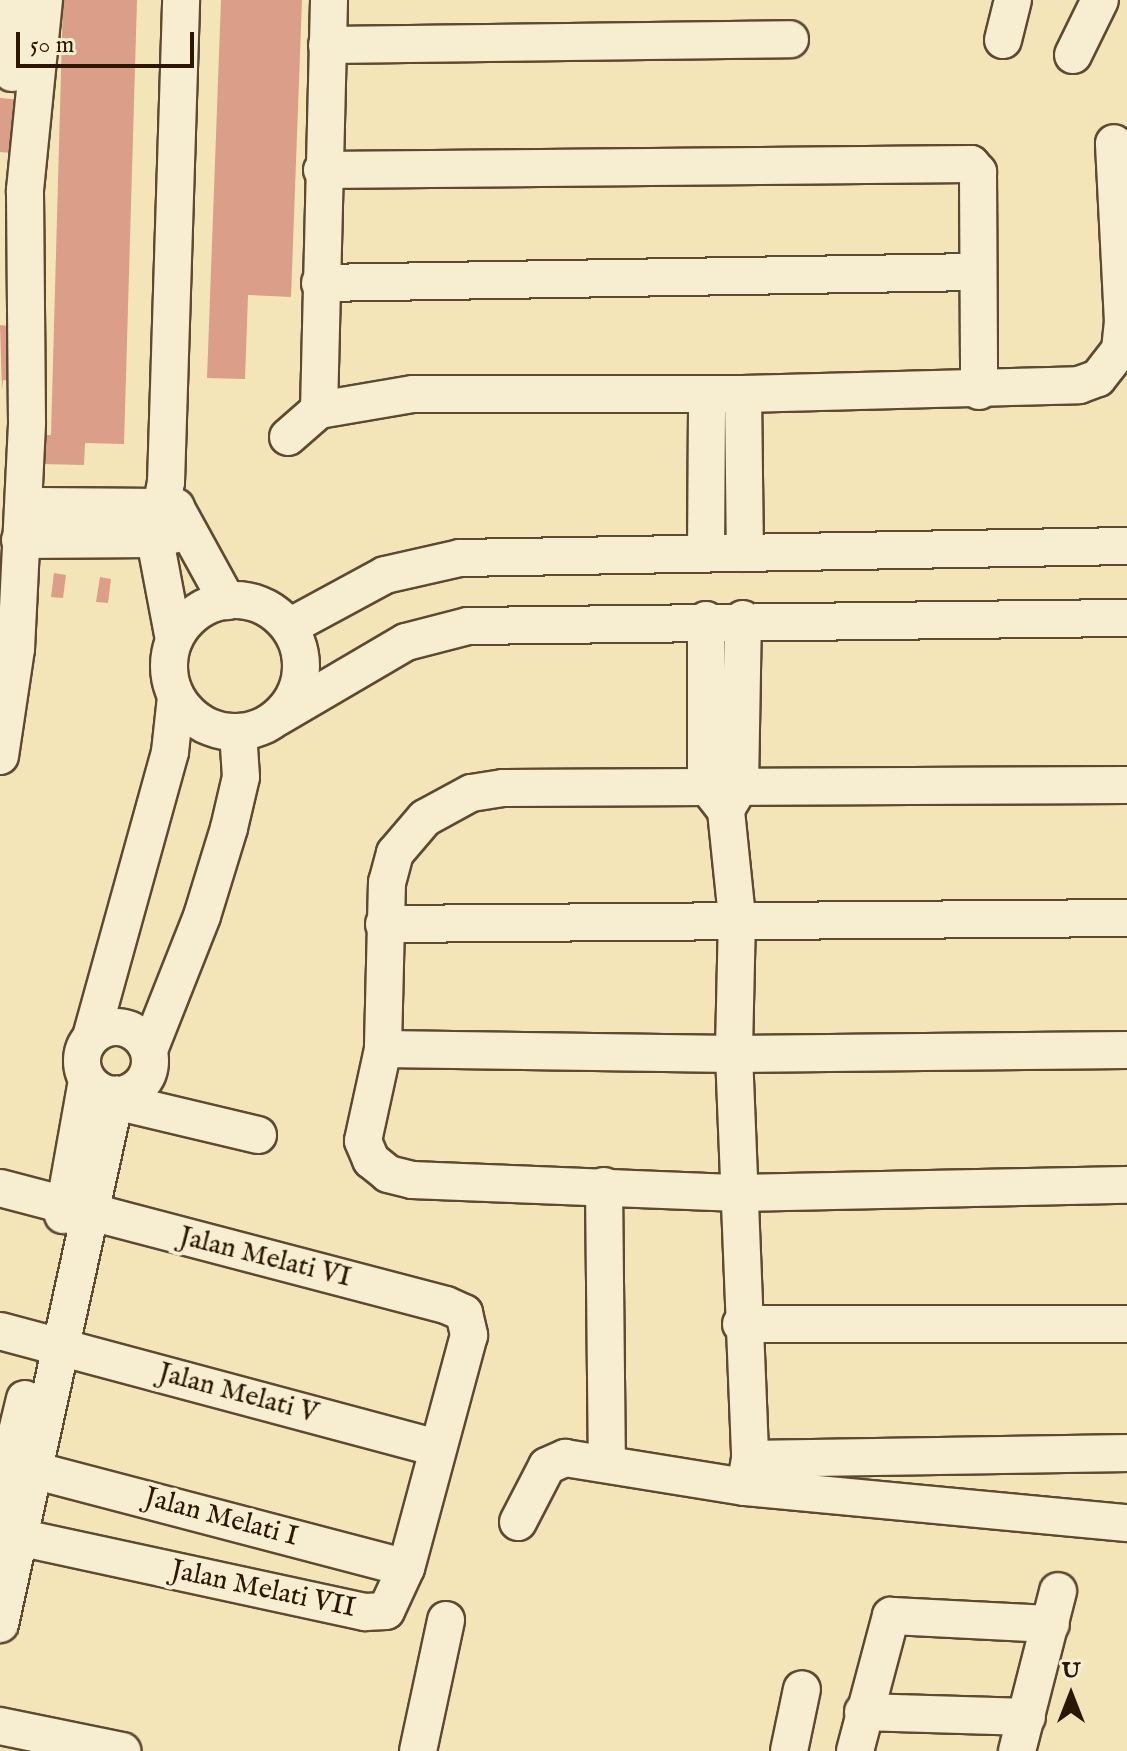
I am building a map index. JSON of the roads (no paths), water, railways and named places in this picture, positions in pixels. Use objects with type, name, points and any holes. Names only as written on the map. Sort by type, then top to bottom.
[{"type":"street","points":[[0,756],[22,523],[13,421],[12,189],[17,0]]},
{"type":"street","points":[[17,74],[44,0]]},
{"type":"street","points":[[181,0],[168,514],[174,640],[169,661],[176,697],[170,752],[91,1037],[81,1057],[106,1092],[258,1135]]},
{"type":"street","points":[[319,410],[322,170],[329,0]]},
{"type":"street","points":[[1003,40],[1013,0]]},
{"type":"street","points":[[1073,55],[1100,0]]},
{"type":"street","points":[[327,45],[790,39]]},
{"type":"street","points":[[288,437],[319,410],[413,394],[979,391],[1079,385],[1098,378],[1120,350],[1123,322],[1114,143]]},
{"type":"street","points":[[322,170],[971,164],[978,172],[979,391]]},
{"type":"street","points":[[320,283],[978,272]]},
{"type":"street","points":[[706,553],[707,394]]},
{"type":"street","points":[[743,394],[745,553]]},
{"type":"street","points":[[22,523],[168,514]]},
{"type":"street","points":[[168,514],[227,601]]},
{"type":"street","points":[[289,627],[385,575],[438,561],[1127,546]]},
{"type":"street","points":[[174,640],[198,611],[227,601],[269,609],[289,627],[298,644],[301,674],[291,702],[278,717]]},
{"type":"street","points":[[176,697],[202,724],[238,732],[278,717],[406,642],[435,633],[490,625],[743,619],[1127,618]]},
{"type":"street","points":[[724,794],[743,619]]},
{"type":"street","points":[[706,620],[737,917],[734,1054],[748,1473]]},
{"type":"street","points":[[106,1092],[145,1081],[149,1050],[202,916],[229,828],[241,777],[238,732]]},
{"type":"street","points":[[1127,785],[724,794],[503,788],[471,793],[425,818],[395,853],[384,924],[383,1049],[363,1141],[371,1160],[388,1174],[412,1180],[739,1193],[1127,1185]]},
{"type":"street","points":[[384,924],[737,917],[1127,918]]},
{"type":"street","points":[[91,1037],[112,1026],[124,1027],[143,1039],[149,1050]]},
{"type":"street","points":[[383,1049],[734,1054],[1127,1050]]},
{"type":"street","points":[[0,1502],[15,1465],[50,1345],[76,1210],[106,1092]]},
{"type":"street","points":[[604,1186],[607,1461]]},
{"type":"street","name":"Jalan Melati VI","points":[[0,1188],[464,1313]]},
{"type":"street","name":"Jalan Melati VII","points":[[11,1536],[379,1613],[393,1605],[406,1568],[469,1335],[464,1313]]},
{"type":"street","points":[[741,1324],[1127,1324]]},
{"type":"street","name":"Jalan Melati V","points":[[0,1331],[437,1448]]},
{"type":"street","points":[[748,1473],[1127,1453]]},
{"type":"street","points":[[518,1522],[554,1460],[607,1461],[748,1473],[1127,1523]]},
{"type":"street","points":[[0,1624],[11,1536],[15,1465]]},
{"type":"street","name":"Jalan Melati I","points":[[15,1465],[406,1568]]},
{"type":"street","points":[[855,1751],[863,1712],[891,1616],[1054,1608],[1022,1734],[863,1712]]},
{"type":"street","points":[[418,1751],[446,1620]]},
{"type":"street","points":[[789,1751],[802,1689]]},
{"type":"street","points":[[0,1726],[122,1751]]}]
